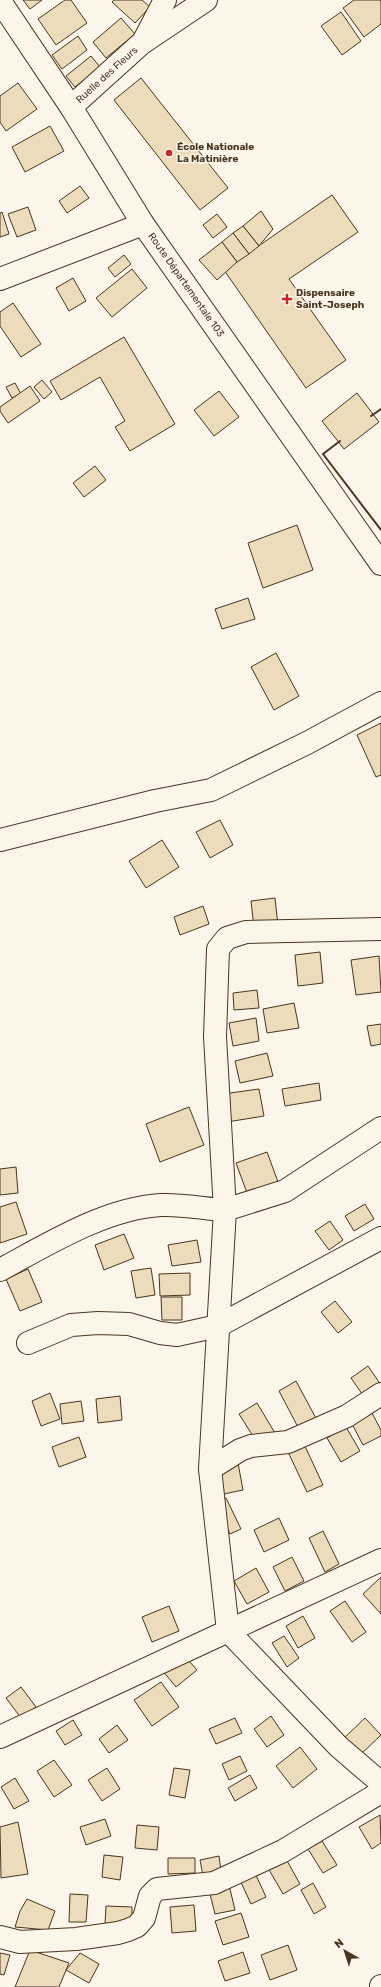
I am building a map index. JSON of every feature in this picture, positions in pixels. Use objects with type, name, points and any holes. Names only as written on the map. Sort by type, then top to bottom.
[{"type":"street","name":"Ruelle des Fleurs","points":[[71,107],[143,42],[165,0]]},
{"type":"street","points":[[143,42],[206,0]]},
{"type":"street","name":"Route Départementale 103","points":[[0,1],[71,107],[143,224],[381,564]]},
{"type":"street","points":[[0,279],[143,224]]},
{"type":"street","points":[[0,840],[155,801],[211,790],[307,743],[381,703]]},
{"type":"street","points":[[381,929],[246,932],[227,938],[218,949],[215,1037],[225,1210],[210,1469],[228,1631],[339,1747],[381,1783]]},
{"type":"street","points":[[0,1270],[52,1242],[119,1213],[161,1205],[225,1210],[285,1191],[381,1128]]},
{"type":"street","points":[[28,1343],[71,1324],[129,1324],[160,1333],[177,1335],[218,1326],[381,1238]]},
{"type":"street","points":[[210,1469],[240,1450],[251,1446],[288,1442],[346,1416],[381,1394]]},
{"type":"street","points":[[0,1736],[381,1560]]},
{"type":"street","points":[[0,1937],[20,1942],[76,1939],[118,1933],[128,1930],[137,1926],[144,1918],[150,1896],[157,1889],[214,1883],[283,1851],[381,1792]]},
{"type":"building","points":[[23,0],[42,0],[30,9]]},
{"type":"building","points":[[65,0],[71,0],[87,23],[56,45],[38,19]]},
{"type":"building","points":[[114,0],[142,0],[150,7],[135,23],[112,2]]},
{"type":"building","points":[[354,0],[380,0],[381,2],[381,24],[364,37],[343,8]]},
{"type":"building","points":[[341,12],[361,41],[342,55],[321,26]]},
{"type":"building","points":[[121,18],[135,34],[106,58],[93,42]]},
{"type":"building","points":[[78,36],[87,50],[62,69],[52,55]]},
{"type":"building","points":[[91,56],[100,67],[75,87],[66,76]]},
{"type":"building","points":[[141,78],[228,188],[200,210],[114,100]]},
{"type":"building","points":[[18,83],[37,109],[6,131],[0,122],[0,96]]},
{"type":"building","points":[[50,126],[64,151],[25,172],[12,147]]},
{"type":"building","points":[[80,186],[89,198],[67,213],[59,201]]},
{"type":"building","points":[[332,195],[358,232],[289,279],[346,360],[306,388],[224,270]]},
{"type":"building","points":[[28,207],[36,230],[17,237],[8,214]]},
{"type":"building","points":[[261,211],[273,229],[259,246],[243,226]]},
{"type":"building","points":[[2,212],[9,234],[0,237],[0,213]]},
{"type":"building","points":[[217,214],[227,227],[213,238],[203,225]]},
{"type":"building","points":[[243,226],[259,246],[249,254],[233,233]]},
{"type":"building","points":[[233,233],[249,254],[237,262],[222,242]]},
{"type":"building","points":[[222,242],[237,262],[217,280],[199,260]]},
{"type":"building","points":[[124,255],[131,264],[115,277],[108,268]]},
{"type":"building","points":[[132,269],[147,288],[112,317],[96,298]]},
{"type":"building","points":[[73,278],[86,301],[69,311],[56,288]]},
{"type":"building","points":[[13,303],[41,344],[21,357],[0,326],[0,312]]},
{"type":"building","points":[[124,337],[175,424],[130,451],[115,427],[125,421],[100,377],[61,400],[50,381]]},
{"type":"building","points":[[42,380],[52,392],[44,399],[34,387]]},
{"type":"building","points":[[15,383],[21,394],[12,398],[6,387]]},
{"type":"building","points":[[30,386],[40,401],[8,423],[0,411],[0,407]]},
{"type":"building","points":[[219,391],[239,417],[214,436],[194,410]]},
{"type":"building","points":[[357,393],[379,422],[344,449],[322,421]]},
{"type":"building","points":[[95,466],[106,480],[84,497],[73,483]]},
{"type":"building","points":[[297,525],[313,570],[263,588],[248,543]]},
{"type":"building","points":[[248,598],[255,619],[222,629],[215,609]]},
{"type":"building","points":[[276,653],[299,696],[274,710],[251,667]]},
{"type":"building","points":[[381,723],[381,775],[376,777],[357,735]]},
{"type":"building","points":[[220,820],[233,845],[210,858],[196,832]]},
{"type":"building","points":[[162,840],[179,867],[146,888],[129,861]]},
{"type":"building","points":[[275,898],[278,926],[254,928],[251,901]]},
{"type":"building","points":[[203,906],[209,924],[180,935],[174,917]]},
{"type":"building","points":[[320,952],[323,983],[298,986],[295,955]]},
{"type":"building","points":[[379,956],[381,992],[356,995],[351,960]]},
{"type":"building","points":[[257,990],[259,1008],[234,1010],[233,993]]},
{"type":"building","points":[[294,1003],[299,1028],[267,1033],[263,1009]]},
{"type":"building","points":[[256,1018],[259,1041],[233,1046],[229,1023]]},
{"type":"building","points":[[381,1024],[381,1044],[371,1046],[367,1026]]},
{"type":"building","points":[[267,1053],[273,1076],[240,1083],[235,1061]]},
{"type":"building","points":[[319,1083],[321,1100],[285,1106],[282,1089]]},
{"type":"building","points":[[259,1089],[264,1116],[227,1122],[223,1094]]},
{"type":"building","points":[[189,1107],[204,1145],[160,1162],[146,1124]]},
{"type":"building","points":[[267,1152],[281,1190],[250,1201],[236,1163]]},
{"type":"building","points":[[16,1167],[18,1193],[0,1195],[0,1169]]},
{"type":"building","points":[[16,1202],[27,1234],[0,1243],[0,1207]]},
{"type":"building","points":[[365,1204],[374,1219],[354,1231],[345,1216]]},
{"type":"building","points":[[330,1221],[343,1240],[329,1250],[315,1231]]},
{"type":"building","points":[[124,1234],[134,1258],[104,1270],[95,1245]]},
{"type":"building","points":[[197,1240],[201,1262],[172,1266],[168,1245]]},
{"type":"building","points":[[151,1268],[155,1295],[136,1298],[131,1271]]},
{"type":"building","points":[[28,1269],[42,1302],[20,1311],[6,1279]]},
{"type":"building","points":[[190,1273],[190,1295],[160,1296],[159,1274]]},
{"type":"building","points":[[161,1297],[182,1297],[182,1320],[162,1320]]},
{"type":"building","points":[[335,1301],[352,1322],[338,1333],[321,1312]]},
{"type":"building","points":[[368,1366],[381,1385],[367,1401],[351,1378]]},
{"type":"building","points":[[296,1381],[318,1422],[300,1431],[279,1391]]},
{"type":"building","points":[[50,1393],[60,1419],[41,1426],[32,1401]]},
{"type":"building","points":[[120,1396],[122,1420],[98,1423],[96,1399]]},
{"type":"building","points":[[81,1401],[84,1421],[62,1424],[60,1404]]},
{"type":"building","points":[[257,1403],[275,1433],[258,1444],[239,1414]]},
{"type":"building","points":[[372,1413],[381,1430],[381,1436],[363,1445],[352,1424]]},
{"type":"building","points":[[346,1427],[360,1451],[341,1462],[327,1438]]},
{"type":"building","points":[[79,1437],[86,1457],[59,1467],[52,1447]]},
{"type":"building","points":[[304,1444],[323,1485],[307,1492],[288,1452]]},
{"type":"building","points":[[238,1463],[243,1490],[219,1495],[214,1467]]},
{"type":"building","points":[[226,1498],[241,1529],[230,1534],[215,1503]]},
{"type":"building","points":[[279,1518],[289,1540],[264,1552],[254,1530]]},
{"type":"building","points":[[323,1531],[339,1564],[325,1572],[309,1538]]},
{"type":"building","points":[[292,1557],[304,1581],[285,1591],[273,1567]]},
{"type":"building","points":[[256,1568],[269,1592],[247,1604],[234,1581]]},
{"type":"building","points":[[381,1577],[381,1614],[363,1594]]},
{"type":"building","points":[[345,1601],[366,1632],[352,1642],[330,1611]]},
{"type":"building","points":[[169,1606],[179,1631],[152,1642],[142,1617]]},
{"type":"building","points":[[303,1616],[315,1638],[298,1648],[286,1626]]},
{"type":"building","points":[[284,1636],[299,1658],[287,1667],[272,1643]]},
{"type":"building","points":[[182,1653],[197,1670],[176,1687],[162,1670]]},
{"type":"building","points":[[161,1682],[179,1707],[152,1726],[134,1700]]},
{"type":"building","points":[[21,1687],[36,1707],[21,1718],[6,1698]]},
{"type":"building","points":[[271,1716],[284,1735],[267,1747],[254,1729]]},
{"type":"building","points":[[235,1718],[242,1733],[216,1744],[209,1729]]},
{"type":"building","points":[[365,1718],[381,1735],[358,1757],[342,1740]]},
{"type":"building","points":[[73,1720],[82,1735],[65,1745],[56,1731]]},
{"type":"building","points":[[117,1725],[128,1740],[109,1753],[99,1739]]},
{"type":"building","points":[[300,1747],[317,1769],[293,1788],[276,1766]]},
{"type":"building","points":[[240,1756],[247,1771],[229,1780],[222,1764]]},
{"type":"building","points":[[54,1760],[72,1785],[54,1797],[37,1771]]},
{"type":"building","points":[[107,1768],[120,1789],[102,1801],[88,1780]]},
{"type":"building","points":[[174,1768],[190,1770],[185,1798],[169,1795]]},
{"type":"building","points":[[250,1775],[257,1788],[235,1801],[228,1788]]},
{"type":"building","points":[[15,1778],[29,1801],[14,1809],[1,1787]]},
{"type":"building","points":[[380,1815],[381,1843],[372,1849],[359,1827]]},
{"type":"building","points":[[105,1819],[111,1836],[86,1845],[80,1827]]},
{"type":"building","points":[[18,1822],[28,1874],[1,1878],[0,1827]]},
{"type":"building","points":[[137,1825],[159,1827],[157,1850],[135,1848]]},
{"type":"building","points":[[322,1841],[337,1865],[323,1873],[308,1849]]},
{"type":"building","points":[[104,1855],[123,1857],[120,1880],[102,1877]]},
{"type":"building","points":[[219,1856],[222,1878],[204,1881],[200,1860]]},
{"type":"building","points":[[168,1858],[195,1858],[195,1873],[168,1874]]},
{"type":"building","points":[[286,1859],[300,1884],[283,1894],[268,1868]]},
{"type":"building","points":[[255,1873],[266,1897],[251,1904],[240,1880]]},
{"type":"building","points":[[313,1883],[326,1907],[314,1914],[301,1890]]},
{"type":"building","points":[[229,1885],[235,1910],[215,1914],[209,1890]]},
{"type":"building","points":[[70,1894],[88,1895],[86,1922],[69,1922]]},
{"type":"building","points":[[27,1899],[55,1911],[48,1930],[15,1927],[20,1911]]},
{"type":"building","points":[[194,1905],[196,1931],[172,1933],[170,1907]]},
{"type":"building","points":[[106,1906],[132,1907],[132,1925],[105,1924]]},
{"type":"building","points":[[241,1913],[249,1937],[223,1945],[215,1921]]},
{"type":"building","points":[[288,1945],[297,1970],[270,1980],[261,1955]]},
{"type":"building","points":[[30,1950],[69,1963],[59,1987],[15,1987]]},
{"type":"building","points":[[243,1952],[250,1973],[225,1981],[218,1961]]},
{"type":"building","points":[[0,1953],[10,1955],[4,1975],[0,1974]]},
{"type":"building","points":[[80,1953],[99,1964],[89,1983],[66,1970]]},
{"type":"wall","points":[[371,416],[381,409]]},
{"type":"wall","points":[[340,441],[323,454],[381,530]]},
{"type":"place","name":"École Nationale La Matinière","points":[[169,153]]},
{"type":"place","name":"Dispensaire Saint-Joseph","points":[[287,299]]}]
